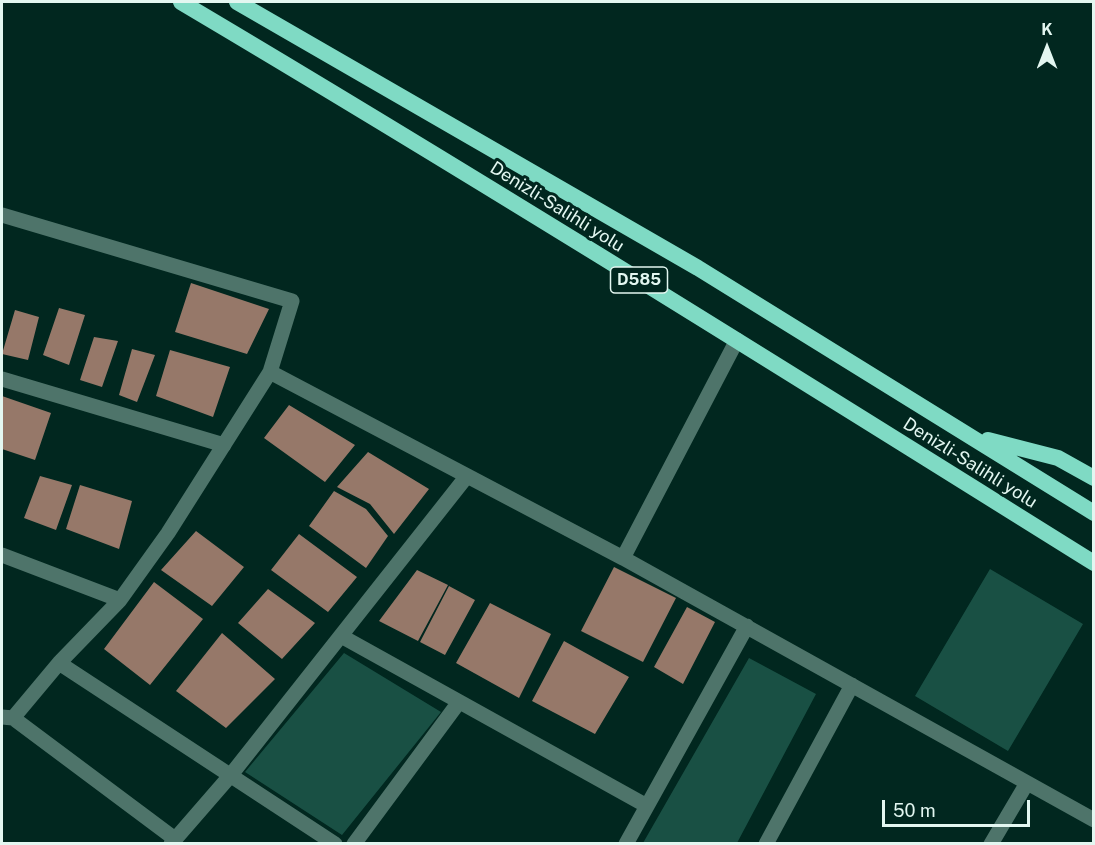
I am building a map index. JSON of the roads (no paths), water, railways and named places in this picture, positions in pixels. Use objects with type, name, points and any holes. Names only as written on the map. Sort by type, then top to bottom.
[{"type":"highway","name":"Denizli-Salihli yolu","points":[[182,2],[737,340],[1094,563]]},
{"type":"highway","name":"Denizli-Salihli yolu","points":[[237,2],[698,268],[1094,513]]},
{"type":"highway","name":"D585","points":[[972,436],[1058,458],[1094,478]]},
{"type":"street","points":[[2,215],[292,301],[270,372],[168,533],[120,600],[8,718],[173,841],[230,776],[467,476]]},
{"type":"street","points":[[623,558],[737,340]]},
{"type":"street","points":[[270,372],[623,558],[1094,820]]},
{"type":"street","points":[[2,380],[224,445]]},
{"type":"street","points":[[2,555],[120,600]]},
{"type":"street","points":[[626,843],[747,627]]},
{"type":"street","points":[[340,636],[646,806]]},
{"type":"street","points":[[59,663],[335,843]]},
{"type":"street","points":[[766,843],[852,685]]},
{"type":"street","points":[[354,843],[459,702]]},
{"type":"street","points":[[991,843],[1027,783]]}]
